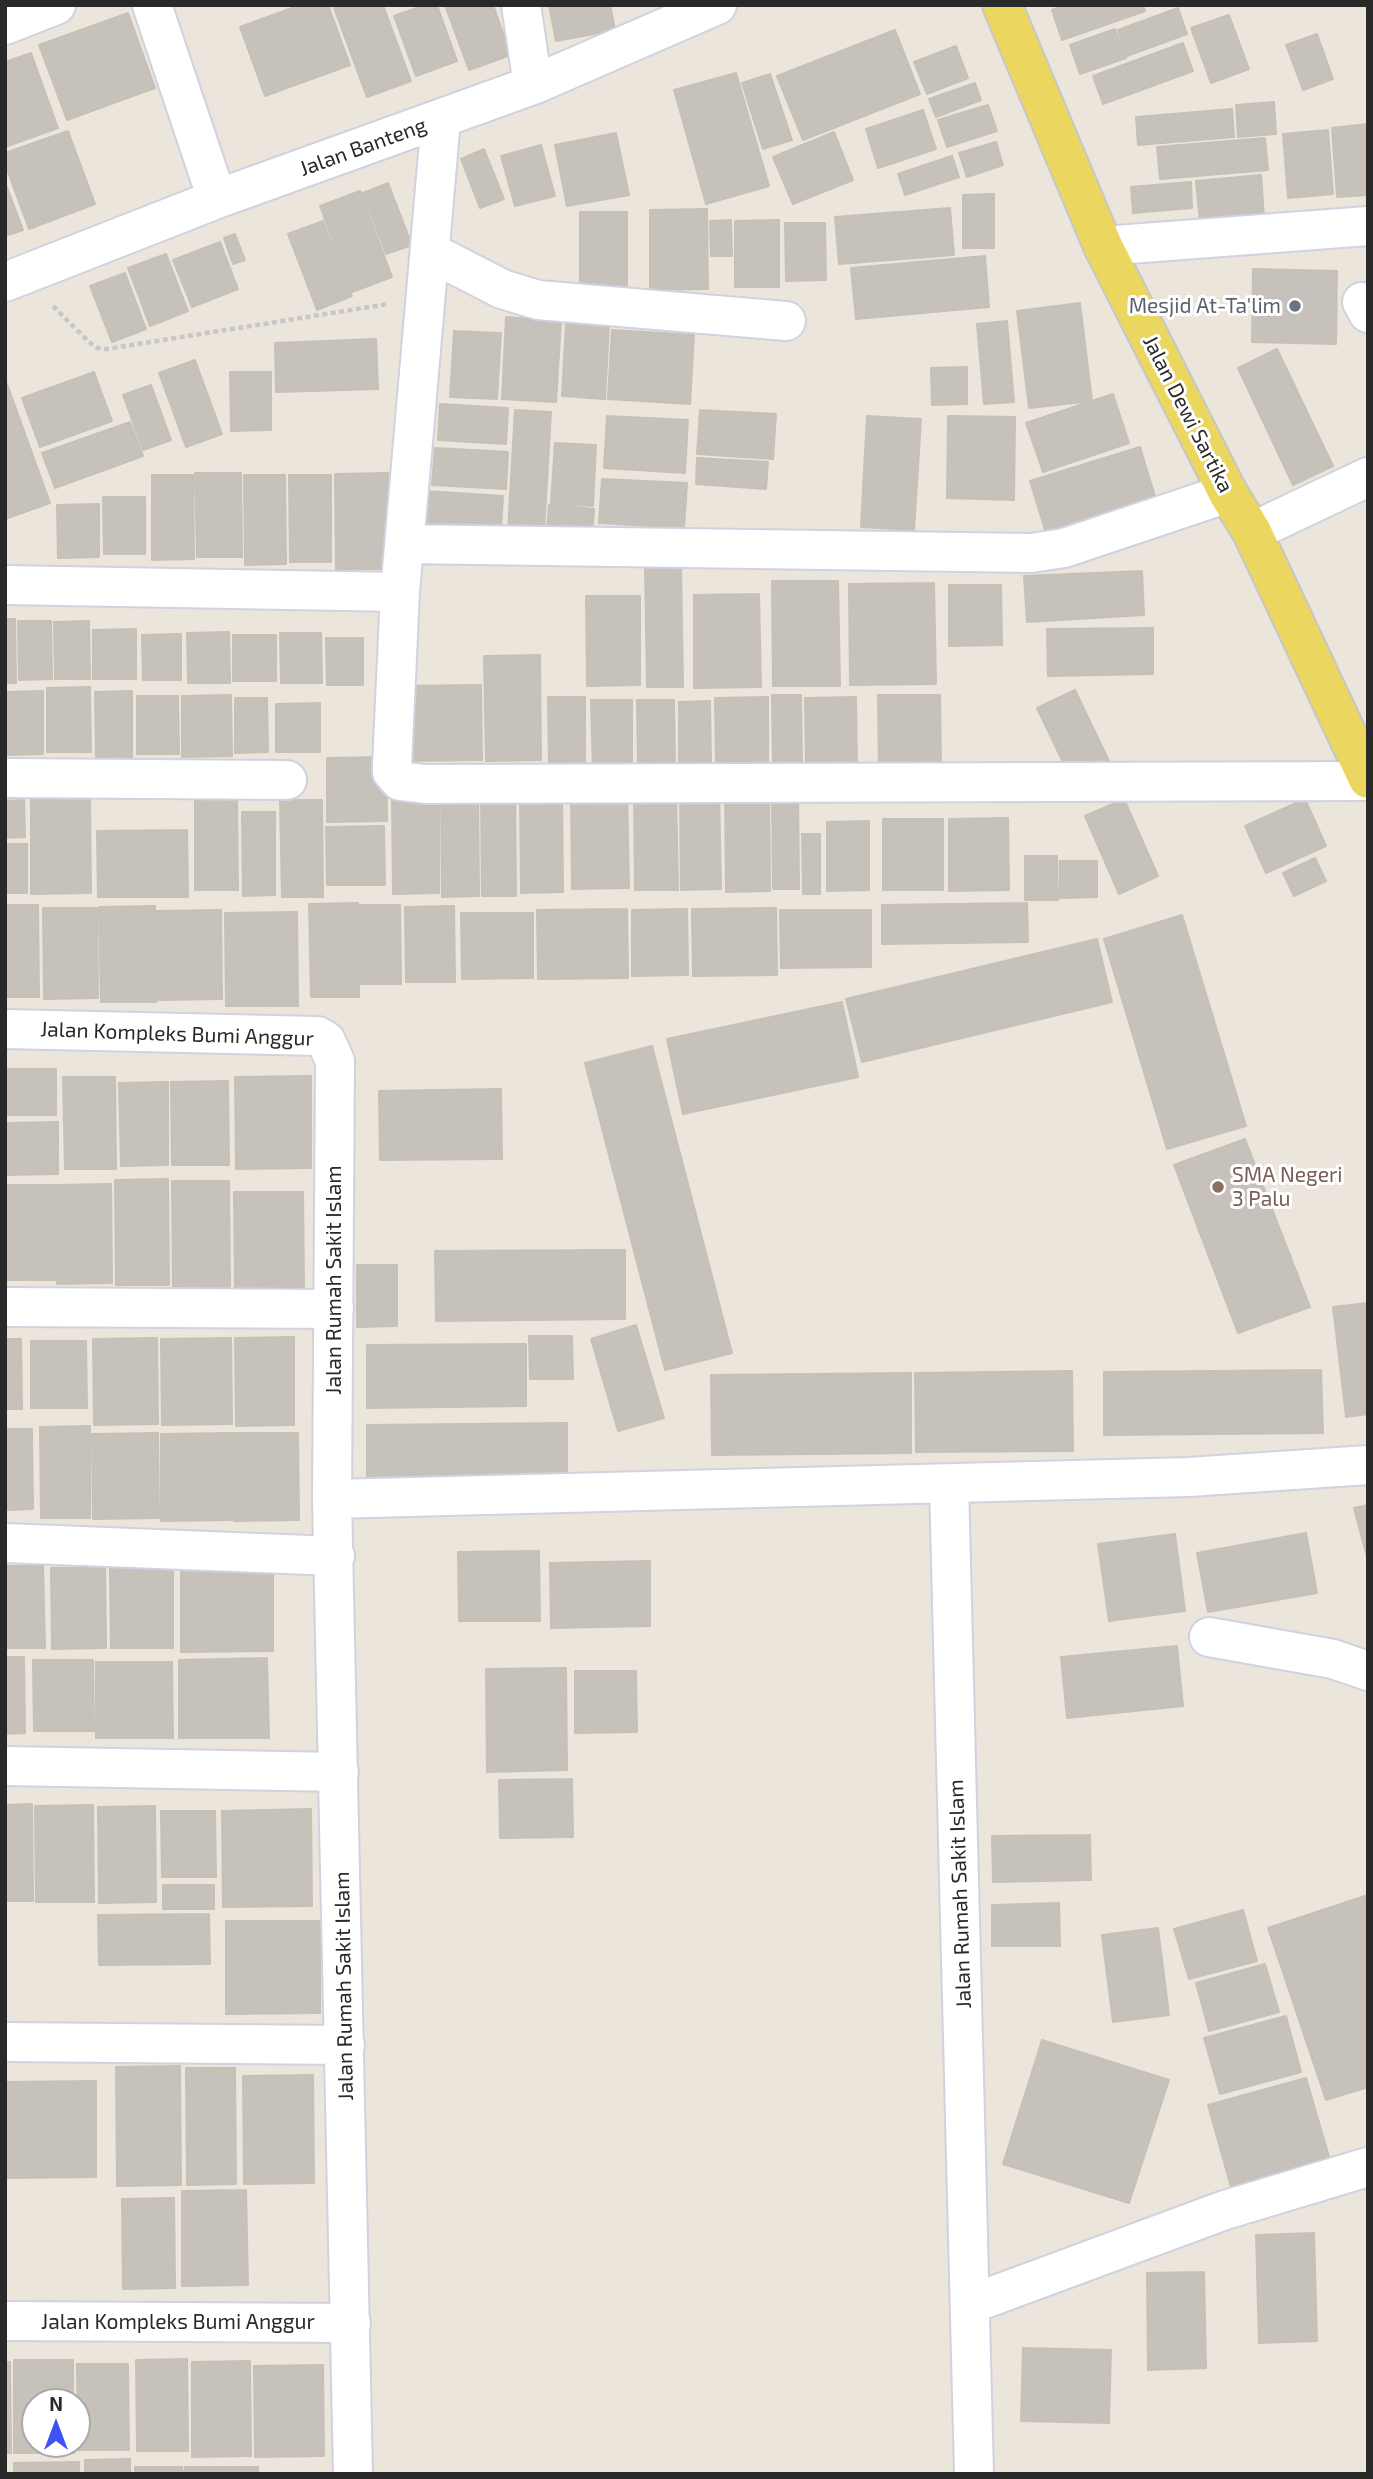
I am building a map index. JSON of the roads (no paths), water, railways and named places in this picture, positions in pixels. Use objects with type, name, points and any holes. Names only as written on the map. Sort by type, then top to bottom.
[{"type":"main road","name":"Jalan Dewi Sartika","points":[[1002,5],[1103,246],[1228,493],[1252,532],[1368,780]]},
{"type":"street","points":[[5,25],[56,5]]},
{"type":"street","points":[[152,5],[217,199]]},
{"type":"street","points":[[521,5],[533,85]]},
{"type":"street","name":"Jalan Banteng","points":[[14,279],[217,199],[533,85],[717,5]]},
{"type":"street","points":[[441,119],[400,592],[392,772],[405,782],[1368,780]]},
{"type":"street","points":[[1103,246],[1368,226]]},
{"type":"street","points":[[430,252],[502,289],[538,300],[786,321]]},
{"type":"street","points":[[1252,532],[1368,477]]},
{"type":"street","points":[[405,544],[1031,553],[1064,548],[1228,493]]},
{"type":"street","points":[[5,585],[400,592]]},
{"type":"street","points":[[5,778],[287,780]]},
{"type":"street","name":"Jalan Kompleks Bumi Anggur","points":[[5,1028],[318,1036],[326,1041],[335,1060]]},
{"type":"street","name":"Jalan Rumah Sakit Islam","points":[[335,1060],[332,1499],[353,2474]]},
{"type":"street","points":[[5,1307],[334,1309]]},
{"type":"street","points":[[332,1499],[1189,1478],[1368,1465]]},
{"type":"street","name":"Jalan Rumah Sakit Islam","points":[[949,1484],[974,2474]]},
{"type":"street","points":[[5,1543],[335,1556]]},
{"type":"street","points":[[1209,1637],[1334,1659],[1368,1671]]},
{"type":"street","points":[[5,1766],[339,1772]]},
{"type":"street","points":[[5,2042],[345,2045]]},
{"type":"street","points":[[971,2304],[1225,2210],[1368,2167]]},
{"type":"street","name":"Jalan Kompleks Bumi Anggur","points":[[5,2320],[351,2323]]},
{"type":"place","name":"Mesjid At-Ta'lim","points":[[1295,306]]},
{"type":"place","name":"SMA Negeri 3 Palu","points":[[1218,1187]]}]
